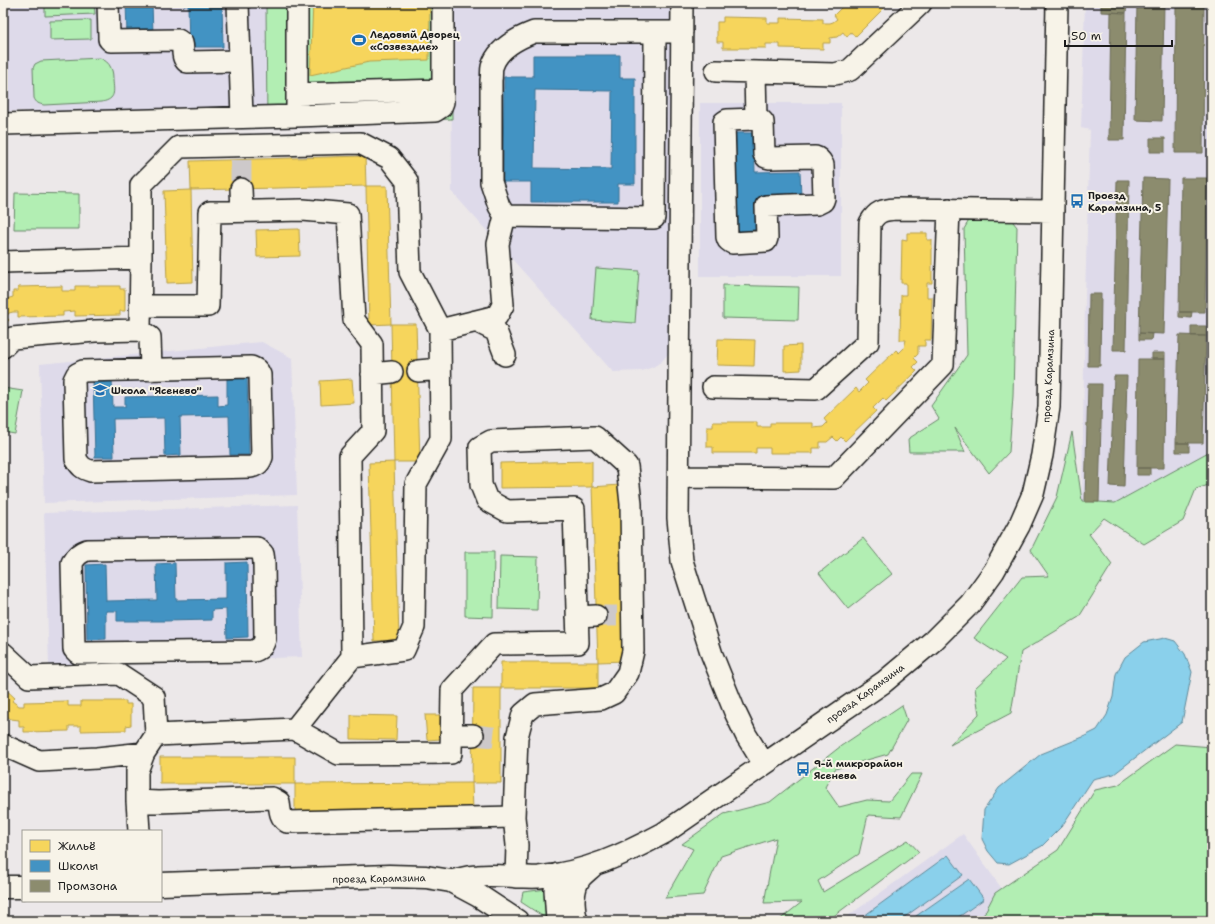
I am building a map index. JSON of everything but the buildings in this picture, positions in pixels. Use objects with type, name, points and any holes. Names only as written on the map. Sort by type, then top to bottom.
[{"type":"main road","name":"проезд Карамзина","points":[[162,884],[390,876],[426,877],[451,881]]},
{"type":"main road","points":[[451,881],[479,896],[517,921]]},
{"type":"main road","points":[[3,887],[22,887]]},
{"type":"street","points":[[108,3],[109,39],[111,41],[178,40],[181,41],[183,45],[183,56],[184,60],[187,62],[240,61]]},
{"type":"street","points":[[238,3],[242,117]]},
{"type":"street","points":[[297,3],[297,116]]},
{"type":"street","points":[[3,124],[435,111],[441,107],[443,102],[443,3]]},
{"type":"street","points":[[682,3],[678,518],[682,561],[717,670],[746,735],[764,764]]},
{"type":"street","points":[[716,71],[835,74],[850,70],[921,3]]},
{"type":"street","name":"проезд Карамзина","points":[[451,881],[477,876],[537,877],[594,866],[629,851],[664,833],[884,682],[934,641],[970,604],[994,571],[1019,526],[1033,494],[1042,455],[1048,407],[1057,3]]},
{"type":"street","points":[[440,330],[497,316],[503,305],[498,244],[505,216],[498,206],[491,182],[492,68],[499,55],[508,45],[520,37],[534,32],[682,32]]},
{"type":"street","points":[[505,216],[654,218],[655,32]]},
{"type":"street","points":[[755,72],[756,119]]},
{"type":"street","points":[[297,94],[442,90]]},
{"type":"street","points":[[756,119],[762,120],[763,122],[764,154],[768,158],[815,157],[821,161],[824,198],[823,201],[817,204],[766,206],[766,241],[732,243],[727,237],[724,122],[727,120],[756,119]]},
{"type":"street","points":[[140,330],[141,185],[179,147],[241,153],[360,143],[389,158],[407,181],[410,272],[440,330],[441,439],[416,484],[414,627],[404,650],[352,656]]},
{"type":"street","points":[[241,189],[242,211]]},
{"type":"street","points":[[679,477],[834,478],[943,365],[949,209]]},
{"type":"street","points":[[713,387],[816,388],[868,342],[870,223],[874,215],[879,212],[887,210],[949,209],[1053,211]]},
{"type":"street","points":[[140,306],[208,306],[210,212],[302,210],[348,214],[354,320],[372,344],[382,373],[373,431],[350,456],[352,656],[296,729]]},
{"type":"street","points":[[3,262],[141,258]]},
{"type":"street","points":[[476,321],[496,331],[505,355]]},
{"type":"street","points":[[3,347],[12,338],[95,331],[140,330],[150,337],[151,370]]},
{"type":"street","points":[[255,369],[260,375],[262,457],[260,462],[251,467],[91,471],[81,467],[76,459],[74,380],[78,374],[83,371],[91,370],[151,370],[255,369]]},
{"type":"street","points":[[418,371],[440,369]]},
{"type":"street","points":[[156,735],[296,729],[339,754],[451,753],[452,690],[494,644],[578,643],[587,617],[574,510],[507,511],[487,500],[481,485],[480,447],[491,441],[595,437],[627,466],[631,504],[628,616],[633,651],[628,673],[614,693],[600,700],[535,704],[523,714],[510,738],[517,845],[516,877]]},
{"type":"street","points":[[257,548],[263,554],[265,639],[264,645],[260,649],[254,651],[119,653],[78,652],[74,649],[72,563],[80,552],[87,550],[257,548]]},
{"type":"street","points":[[3,653],[29,676],[119,674],[154,697],[156,735],[144,753],[137,772],[139,830]]},
{"type":"street","points":[[119,653],[119,674]]},
{"type":"street","points":[[451,735],[473,736]]},
{"type":"street","points":[[3,745],[39,761],[97,758],[144,753]]},
{"type":"street","points":[[137,801],[158,802],[272,798],[279,802],[280,812],[287,822],[514,817]]},
{"type":"street","points":[[577,921],[574,912],[576,890],[581,877],[594,866]]},
{"type":"street","points":[[557,921],[555,890],[558,874]]},
{"type":"shaded area","points":[[3,3],[266,3],[266,110],[3,111]]},
{"type":"shaded area","points":[[451,3],[671,3],[671,351],[661,362],[653,367],[642,371],[613,372],[452,192]]},
{"type":"shaded area","points":[[1085,3],[1212,3],[1212,450],[1115,503],[1082,501],[1085,296],[1090,130],[1081,128]]},
{"type":"shaded area","points":[[700,103],[841,103],[841,276],[700,276]]},
{"type":"shaded area","points":[[262,342],[292,358],[297,495],[44,503],[40,364]]},
{"type":"shaded area","points":[[297,505],[302,657],[49,665],[44,513]]},
{"type":"shaded area","points":[[963,834],[1014,906],[992,921],[841,921]]},
{"type":"green space","points":[[45,3],[94,3],[95,14],[45,16]]},
{"type":"green space","name":"Ледовый Дворец «Созвездие»","points":[[266,3],[451,3],[452,119],[267,124]]},
{"type":"green space","points":[[91,20],[91,39],[50,40],[50,21]]},
{"type":"green space","points":[[100,58],[108,63],[113,76],[114,91],[112,97],[107,101],[44,105],[35,100],[33,68],[35,64],[41,61]]},
{"type":"green space","points":[[15,193],[79,194],[79,229],[14,229]]},
{"type":"green space","points":[[971,217],[1009,217],[1017,227],[1013,396],[1009,452],[989,473],[955,428],[965,452],[909,452],[908,439],[939,419],[931,406],[967,355],[964,229]]},
{"type":"green space","points":[[596,268],[639,271],[635,323],[592,320]]},
{"type":"green space","points":[[723,285],[799,287],[798,320],[723,318]]},
{"type":"green space","points":[[3,388],[23,391],[15,434],[3,432]]},
{"type":"green space","points":[[1072,432],[1082,501],[1115,503],[1212,450],[1212,484],[1196,489],[1183,521],[1144,544],[1104,518],[1089,534],[1112,564],[1079,617],[1021,652],[1011,713],[950,745],[979,714],[975,688],[1006,659],[974,638],[1022,577],[1049,576],[1031,550],[1057,497]]},
{"type":"green space","points":[[863,538],[892,574],[848,609],[819,573]]},
{"type":"green space","points":[[465,552],[494,552],[493,617],[465,616]]},
{"type":"green space","points":[[500,556],[538,557],[537,610],[499,609]]},
{"type":"green space","points":[[902,705],[907,720],[888,754],[835,769],[825,787],[839,807],[867,800],[889,801],[911,774],[922,774],[901,817],[868,815],[859,854],[818,881],[823,892],[908,840],[919,852],[827,921],[778,921],[802,902],[764,903],[776,838],[721,856],[703,895],[665,898],[693,849],[682,844],[724,814],[770,802],[841,746]]},
{"type":"green space","points":[[1175,744],[1212,747],[1212,921],[976,921],[983,916],[995,893],[1058,850],[1095,790],[1118,785]]},
{"type":"green space","points":[[547,889],[550,921],[521,902],[523,892]]},
{"type":"water","points":[[1165,638],[1175,641],[1185,654],[1192,672],[1182,722],[1114,774],[1093,779],[1062,826],[1042,846],[1009,864],[998,863],[988,851],[982,839],[984,810],[999,788],[1041,754],[1097,730],[1107,715],[1113,697],[1116,674],[1125,657],[1144,642]]},
{"type":"water","points":[[948,855],[963,875],[899,921],[857,921]]},
{"type":"water","points":[[969,879],[984,899],[953,921],[909,921]]},
{"type":"tunnel","points":[[241,160],[241,189]]},
{"type":"tunnel","points":[[596,616],[624,616]]},
{"type":"tunnel","points":[[473,735],[502,738]]},
{"type":"place","name":"Ледовый Дворец «Созвездие»","points":[[359,40]]},
{"type":"place","name":"Проезд Карамзина, 5","points":[[1077,201]]},
{"type":"place","name":"Школа \"Ясенево\"","points":[[100,390]]},
{"type":"place","name":"9-й микрорайон Ясенева","points":[[803,769]]}]
